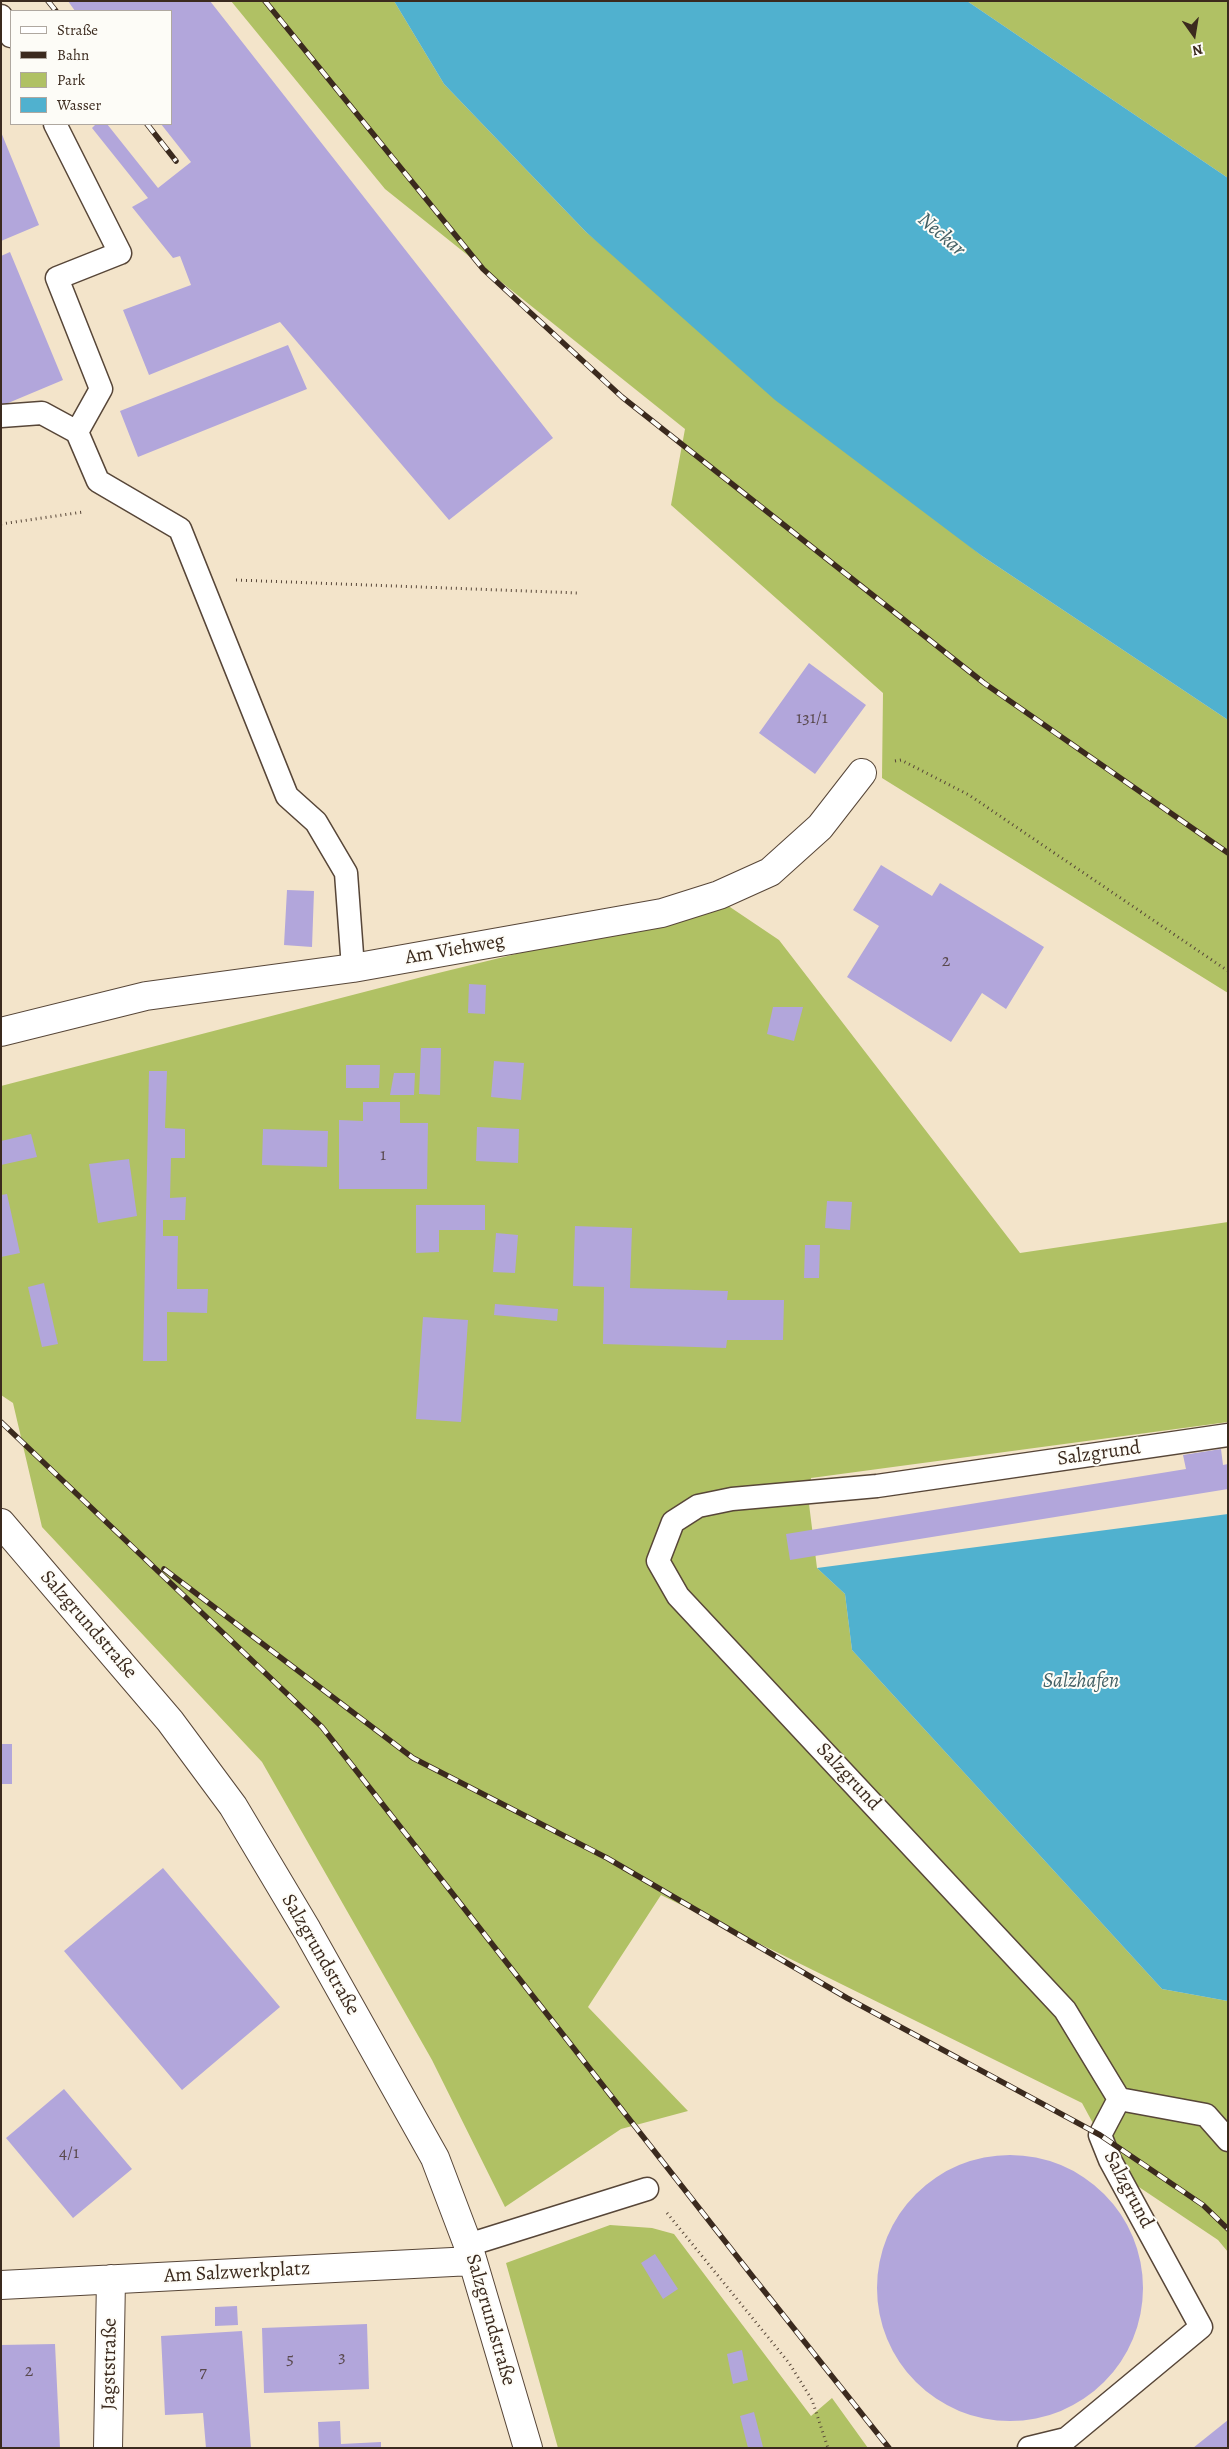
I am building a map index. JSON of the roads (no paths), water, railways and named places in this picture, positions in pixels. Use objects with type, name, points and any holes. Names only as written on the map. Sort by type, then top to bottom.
[{"type":"street","name":"Am Viehweg","points":[[1,1032],[146,996],[353,968],[662,913],[720,895],[770,872],[820,827],[862,773]]},
{"type":"street","name":"Salzgrundstraße","points":[[1,1523],[170,1721],[233,1806],[307,1930],[435,2158],[470,2253],[528,2448]]},
{"type":"street","name":"Am Salzwerkplatz","points":[[1,2285],[111,2279],[470,2253]]},
{"type":"street","name":"Jagststraße","points":[[108,2448],[111,2279]]},
{"type":"lane","points":[[1,16],[10,34]]},
{"type":"lane","points":[[56,125],[120,253],[57,278],[101,389],[77,432]]},
{"type":"lane","points":[[1,416],[42,413],[77,432],[98,481],[180,529],[287,796],[316,822],[346,873],[353,968]]},
{"type":"lane","name":"Salzgrund","points":[[1029,2448],[1066,2439],[1201,2327],[1110,2160],[1100,2135],[1119,2100],[1065,2010],[678,1596],[658,1561],[673,1522],[698,1506],[732,1499],[877,1486],[1228,1434]]},
{"type":"lane","points":[[1119,2100],[1206,2115],[1228,2140]]},
{"type":"lane","points":[[470,2253],[647,2189]]},
{"type":"water","name":"Neckar","points":[[394,1],[967,1],[1228,178],[1228,720],[982,556],[775,400],[586,232],[444,84]]},
{"type":"water","name":"Salzhafen","points":[[1228,1514],[1228,2001],[1162,1989],[852,1650],[845,1594],[817,1568]]},
{"type":"railway","points":[[48,1],[55,10]]},
{"type":"railway","points":[[265,1],[483,269],[622,397],[984,683],[1228,853]]},
{"type":"railway","points":[[148,125],[176,161]]},
{"type":"railway","points":[[1,1422],[322,1727],[889,2448]]},
{"type":"railway","points":[[164,1569],[413,1758],[607,1858],[847,1998],[1100,2135],[1203,2205],[1228,2229]]}]
